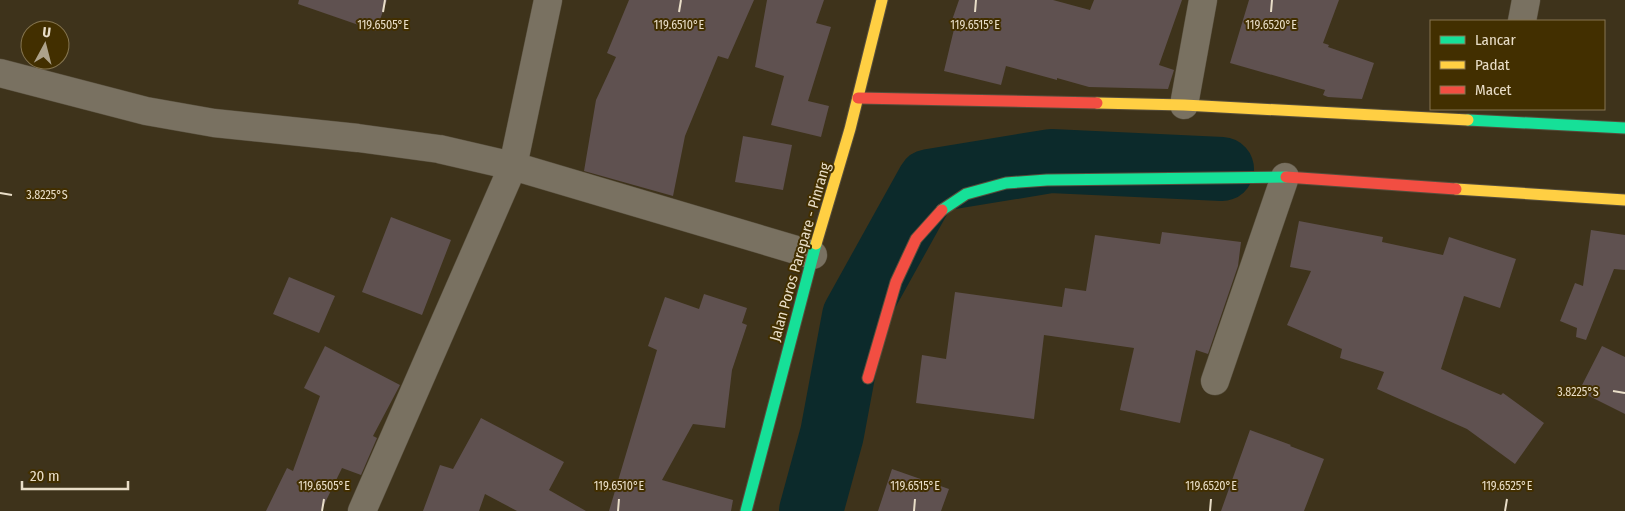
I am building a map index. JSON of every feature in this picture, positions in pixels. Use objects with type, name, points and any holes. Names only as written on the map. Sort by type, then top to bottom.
[{"type":"main road","name":"Jalan Poros Parepare - Pinrang","points":[[746,511],[813,255],[826,216],[858,98],[882,0]]},
{"type":"main road","points":[[858,98],[1184,105],[1505,115],[1625,128]]},
{"type":"main road","points":[[868,378],[896,282],[916,239],[942,210],[966,194],[1006,183],[1047,180],[1285,177],[1625,200]]},
{"type":"street","points":[[362,511],[513,166],[548,0]]},
{"type":"street","points":[[1184,105],[1203,0]]},
{"type":"street","points":[[1522,20],[1526,0]]},
{"type":"street","points":[[0,73],[156,113],[214,123],[358,138],[439,149],[513,166],[813,255]]},
{"type":"street","points":[[1215,381],[1285,177]]},
{"type":"building","points":[[299,0],[387,0],[376,31],[298,4]]},
{"type":"building","points":[[629,0],[754,0],[728,59],[718,56],[685,136],[673,196],[584,171],[596,100],[616,57],[607,53]]},
{"type":"building","points":[[767,0],[824,0],[816,23],[831,27],[808,101],[829,106],[821,137],[771,125],[784,76],[755,67]]},
{"type":"building","points":[[959,0],[1053,0],[1090,10],[1094,0],[1182,0],[1159,65],[1174,70],[1168,89],[1089,87],[1006,66],[1001,85],[944,71],[955,25],[951,23]]},
{"type":"building","points":[[1249,0],[1339,0],[1323,43],[1329,45],[1328,47],[1374,63],[1362,99],[1328,97],[1323,95],[1325,90],[1230,63]]},
{"type":"building","points":[[743,136],[792,145],[783,190],[735,182]]},
{"type":"building","points":[[391,217],[451,240],[422,315],[362,292]]},
{"type":"building","points":[[1299,221],[1383,237],[1382,242],[1443,255],[1449,237],[1516,259],[1500,308],[1464,296],[1441,369],[1501,395],[1503,393],[1544,423],[1515,464],[1467,429],[1377,389],[1384,372],[1340,358],[1342,349],[1287,325],[1311,271],[1290,267]]},
{"type":"building","points":[[1591,230],[1625,235],[1625,270],[1614,269],[1586,340],[1576,337],[1577,328],[1560,321],[1575,283],[1583,286]]},
{"type":"building","points":[[1162,232],[1241,242],[1238,266],[1208,354],[1196,350],[1180,423],[1120,410],[1134,348],[1044,335],[1034,419],[916,403],[922,355],[946,359],[955,292],[1062,307],[1065,288],[1086,291],[1095,235],[1160,244]]},
{"type":"building","points":[[289,277],[335,296],[319,333],[273,314]]},
{"type":"building","points":[[704,294],[747,308],[742,323],[747,325],[732,370],[725,428],[693,424],[662,480],[733,500],[731,511],[609,511],[657,350],[648,346],[665,297],[699,309]]},
{"type":"building","points":[[325,346],[400,385],[373,436],[377,438],[361,475],[342,468],[321,511],[266,511],[287,468],[293,471],[320,396],[304,388]]},
{"type":"building","points":[[1602,346],[1625,357],[1625,414],[1579,391]]},
{"type":"building","points":[[481,418],[564,462],[549,490],[586,511],[517,511],[485,494],[479,511],[423,511],[440,465],[453,469]]},
{"type":"building","points":[[1250,430],[1324,459],[1304,511],[1221,511]]},
{"type":"building","points":[[892,469],[949,489],[941,511],[878,511]]},
{"type":"waterway","points":[[811,511],[832,434],[854,316],[929,181],[1051,161],[1222,169]]},
{"type":"traffic: fast","points":[[1468,120],[1625,128]]},
{"type":"traffic: fast","points":[[942,210],[966,194],[1006,183],[1047,180],[1286,177]]},
{"type":"traffic: fast","points":[[746,511],[816,244]]},
{"type":"traffic: slow","points":[[816,244],[850,129],[882,0]]},
{"type":"traffic: slow","points":[[1097,103],[1184,105],[1468,120]]},
{"type":"traffic: slow","points":[[1456,189],[1625,200]]},
{"type":"traffic: jam","points":[[858,98],[1097,103]]},
{"type":"traffic: jam","points":[[1286,177],[1456,189]]},
{"type":"traffic: jam","points":[[868,378],[896,282],[916,239],[942,210]]}]
